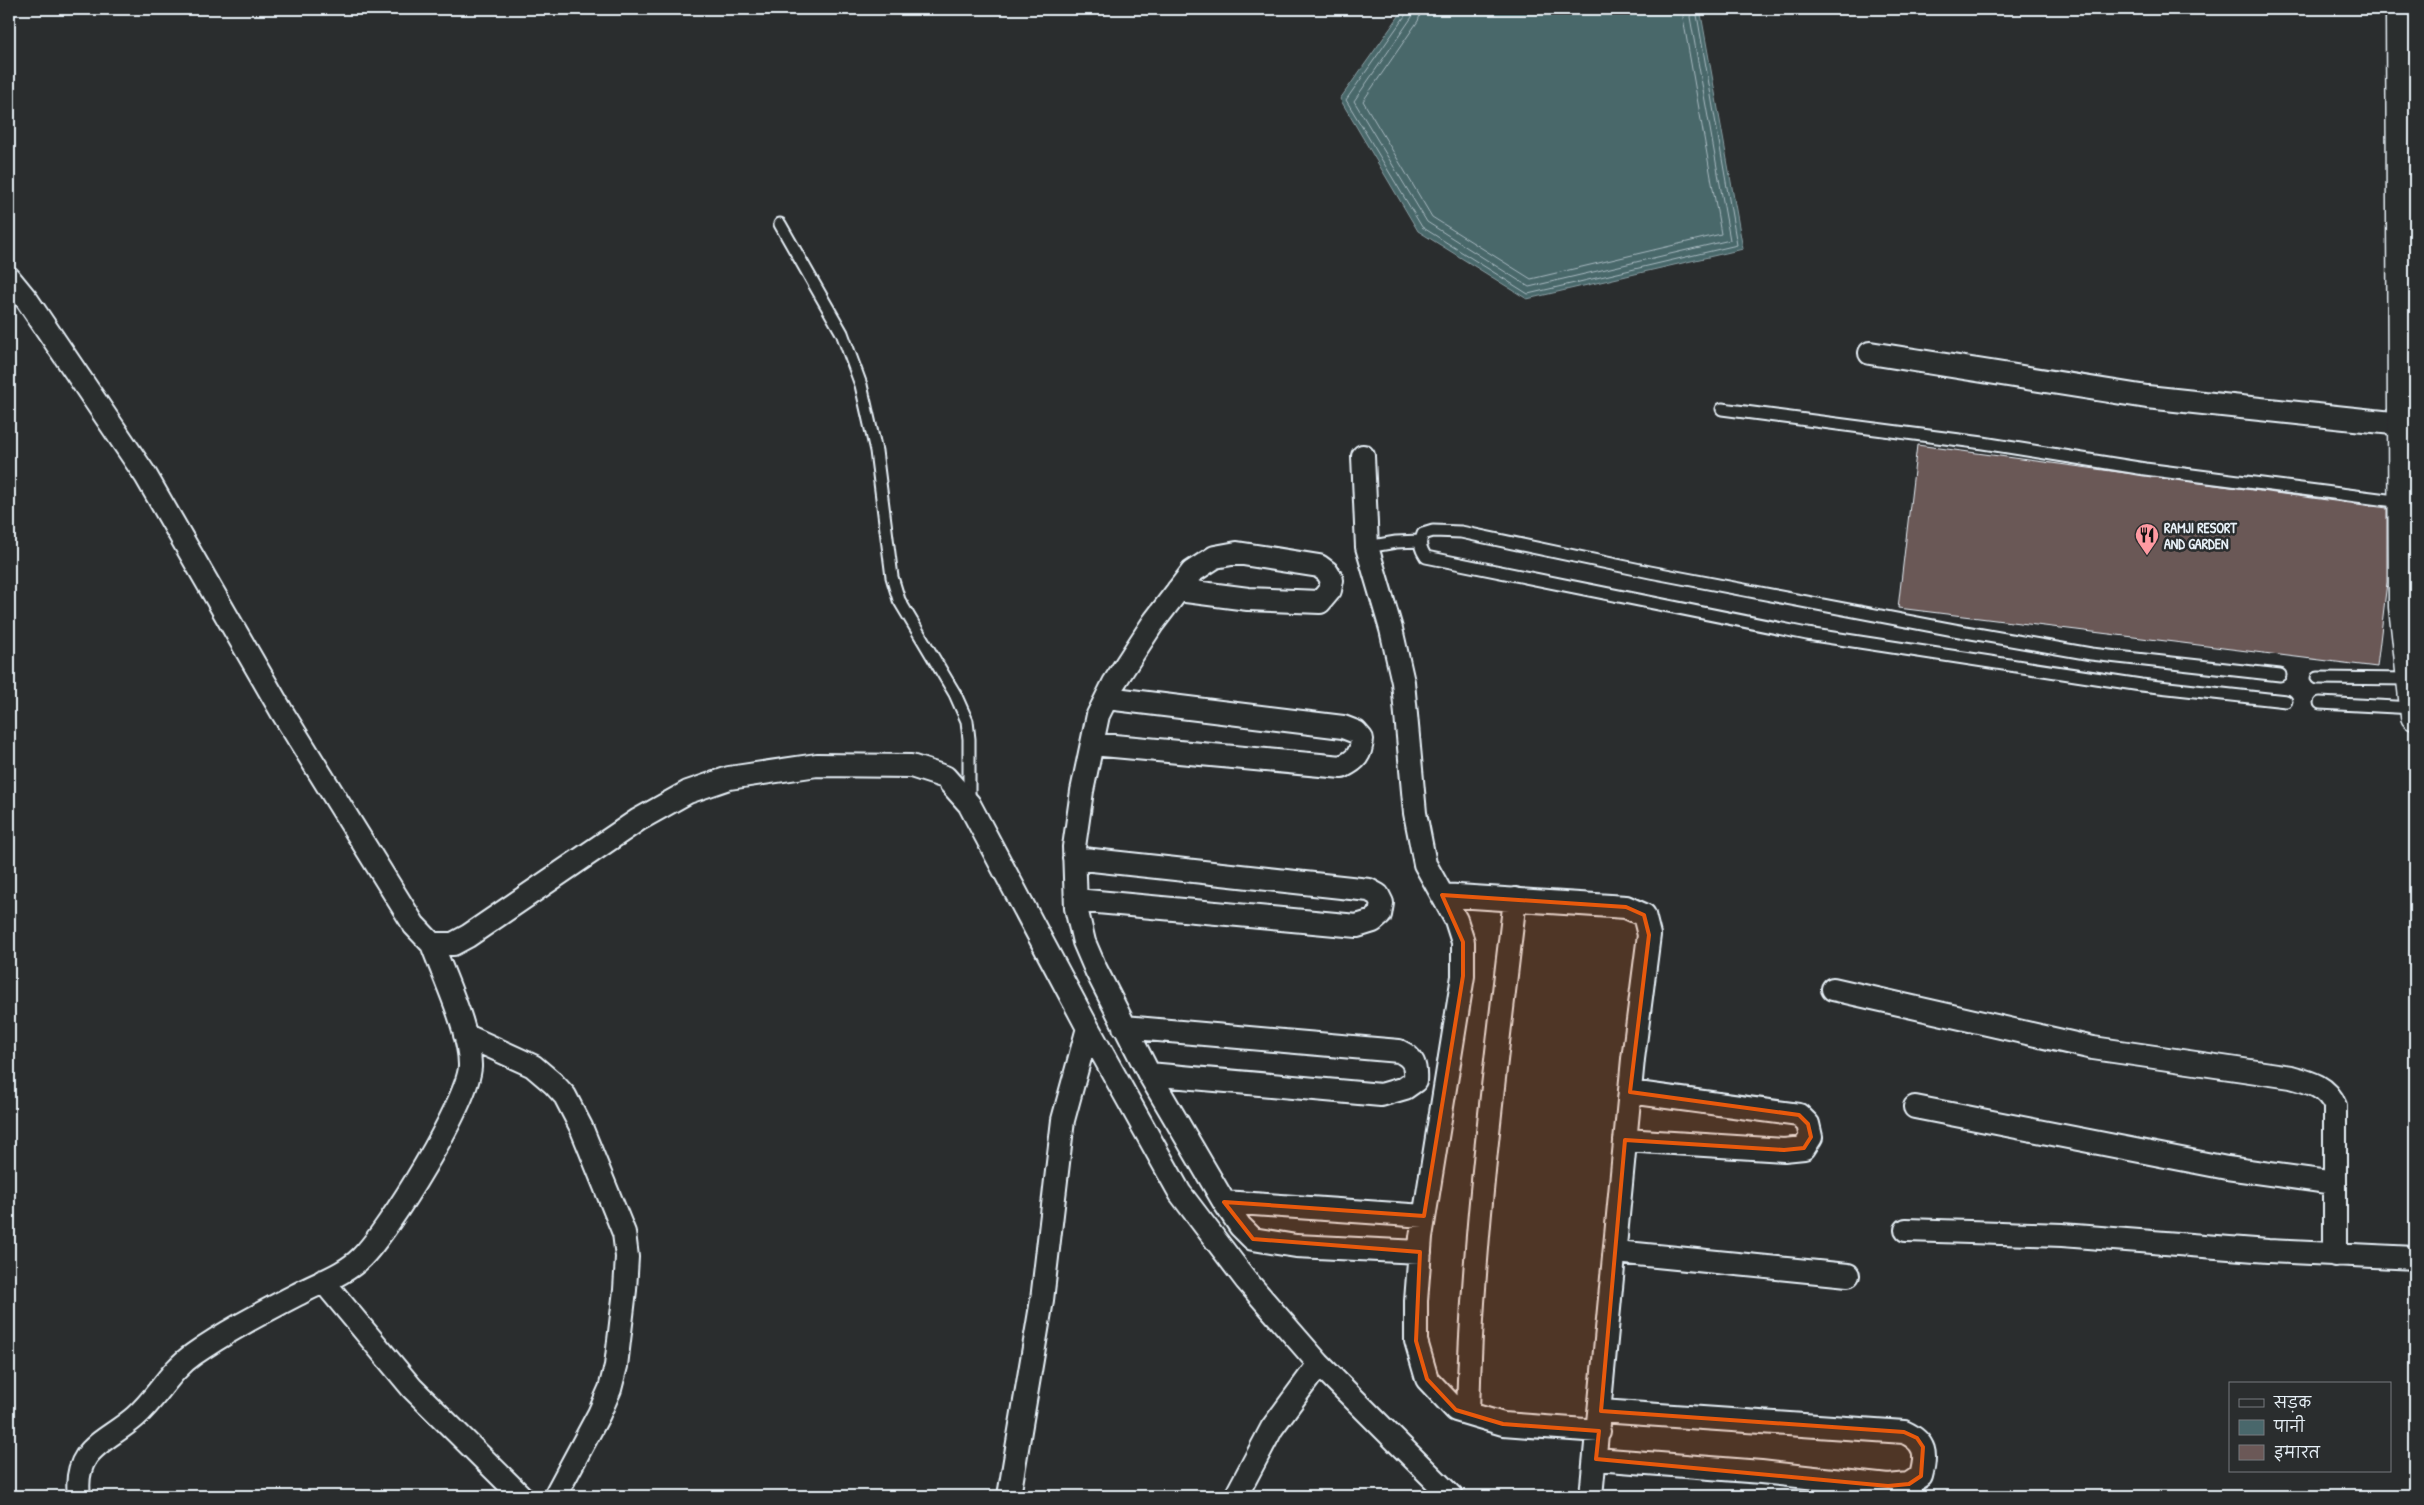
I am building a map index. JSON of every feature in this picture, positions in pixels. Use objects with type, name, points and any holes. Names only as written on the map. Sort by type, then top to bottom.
[{"type":"street","points":[[2400,9],[2403,607],[2415,712]]},
{"type":"street","points":[[9,278],[27,300],[146,476],[282,712],[414,925],[432,944],[465,1035],[470,1066],[467,1084],[422,1171],[360,1259],[344,1270],[239,1326],[174,1369],[135,1417],[104,1438],[83,1459],[77,1478],[79,1496]]},
{"type":"street","points":[[1870,353],[2147,397],[2402,424]]},
{"type":"street","points":[[1363,456],[1367,547],[1391,630],[1403,682],[1415,813],[1425,864],[1456,920],[1463,942],[1463,976],[1424,1216],[1420,1252],[1416,1341],[1427,1379],[1456,1410],[1503,1424],[1600,1421],[1904,1432],[1917,1438],[1922,1447],[1924,1462],[1921,1476],[1909,1484],[1888,1486],[1761,1472],[1596,1459]]},
{"type":"street","points":[[1178,590],[1248,599],[1320,602],[1330,590],[1332,580],[1327,572],[1319,566],[1237,553],[1215,557],[1192,572],[1178,590],[1128,659],[1098,715],[1082,790],[1074,858],[1076,900],[1084,942],[1148,1074],[1224,1202],[1240,1226],[1253,1239],[1296,1246],[1420,1252]]},
{"type":"street","points":[[1092,744],[1342,767],[1356,760],[1362,750],[1362,739],[1356,732],[1343,727],[1106,698]]},
{"type":"street","points":[[432,944],[453,944],[468,936],[638,820],[688,792],[729,778],[817,765],[911,766],[945,777],[969,804],[1088,1028],[1180,1193],[1246,1280],[1320,1364],[1450,1496]]},
{"type":"street","points":[[1074,858],[1369,890],[1378,895],[1382,904],[1380,915],[1373,921],[1357,926],[1076,900]]},
{"type":"street","points":[[1442,895],[1626,907],[1644,915],[1649,935],[1625,1140],[1600,1421],[1591,1496]]},
{"type":"street","points":[[1468,1414],[1470,1326],[1484,1163],[1515,899]]},
{"type":"street","points":[[1833,990],[2093,1048],[2305,1081],[2321,1088],[2331,1096],[2335,1106],[2335,1255]]},
{"type":"street","points":[[1124,1027],[1399,1051],[1410,1056],[1416,1066],[1415,1080],[1405,1088],[1381,1095],[1148,1074]]},
{"type":"street","points":[[1010,1496],[1042,1300],[1063,1120],[1088,1028]]},
{"type":"street","points":[[465,1035],[533,1066],[565,1096],[581,1126],[624,1233],[627,1257],[616,1366],[610,1389],[599,1414],[556,1496]]},
{"type":"street","points":[[1625,1140],[1784,1150],[1804,1148],[1811,1137],[1808,1124],[1799,1115],[1630,1092]]},
{"type":"street","points":[[1915,1107],[2227,1168],[2335,1183]]},
{"type":"street","points":[[1224,1202],[1424,1216]]},
{"type":"street","points":[[1906,1230],[2062,1235],[2335,1255],[2415,1258]]},
{"type":"street","points":[[1616,1252],[1848,1275]]},
{"type":"street","points":[[324,1281],[412,1388],[521,1496]]},
{"type":"street","points":[[1236,1496],[1272,1428],[1320,1364]]},
{"type":"lane","points":[[780,224],[842,334],[861,385],[876,451],[892,577],[898,600],[955,694],[967,721],[969,739],[969,804]]},
{"type":"lane","points":[[1722,409],[1983,443],[2145,469],[2402,502]]},
{"type":"lane","points":[[2280,675],[2092,654],[1954,630],[1650,572],[1461,532],[1433,531],[1424,534],[1420,542],[1421,550],[1426,557],[1466,567],[1633,598],[1807,634],[2141,685],[2286,701]]},
{"type":"lane","points":[[1367,547],[1396,542],[1420,542]]},
{"type":"lane","points":[[2318,678],[2411,679]]},
{"type":"lane","points":[[2320,703],[2415,712]]},
{"type":"highlighted area","points":[[1442,895],[1626,907],[1644,915],[1649,935],[1630,1092],[1799,1115],[1808,1124],[1811,1137],[1804,1148],[1784,1150],[1625,1140],[1601,1411],[1904,1432],[1917,1438],[1923,1447],[1921,1476],[1909,1484],[1888,1486],[1596,1459],[1599,1431],[1503,1424],[1456,1410],[1427,1379],[1416,1341],[1420,1252],[1253,1239],[1224,1202],[1424,1216],[1463,976],[1463,942]]},
{"type":"water","points":[[1404,9],[1707,9],[1701,14],[1743,249],[1527,299],[1418,231],[1340,99]]},
{"type":"building","name":"RAMJI RESORT AND GARDEN","points":[[1917,445],[2387,508],[2387,582],[2377,667],[1898,608]]},
{"type":"place","name":"RAMJI RESORT AND GARDEN","points":[[2147,556]]}]
